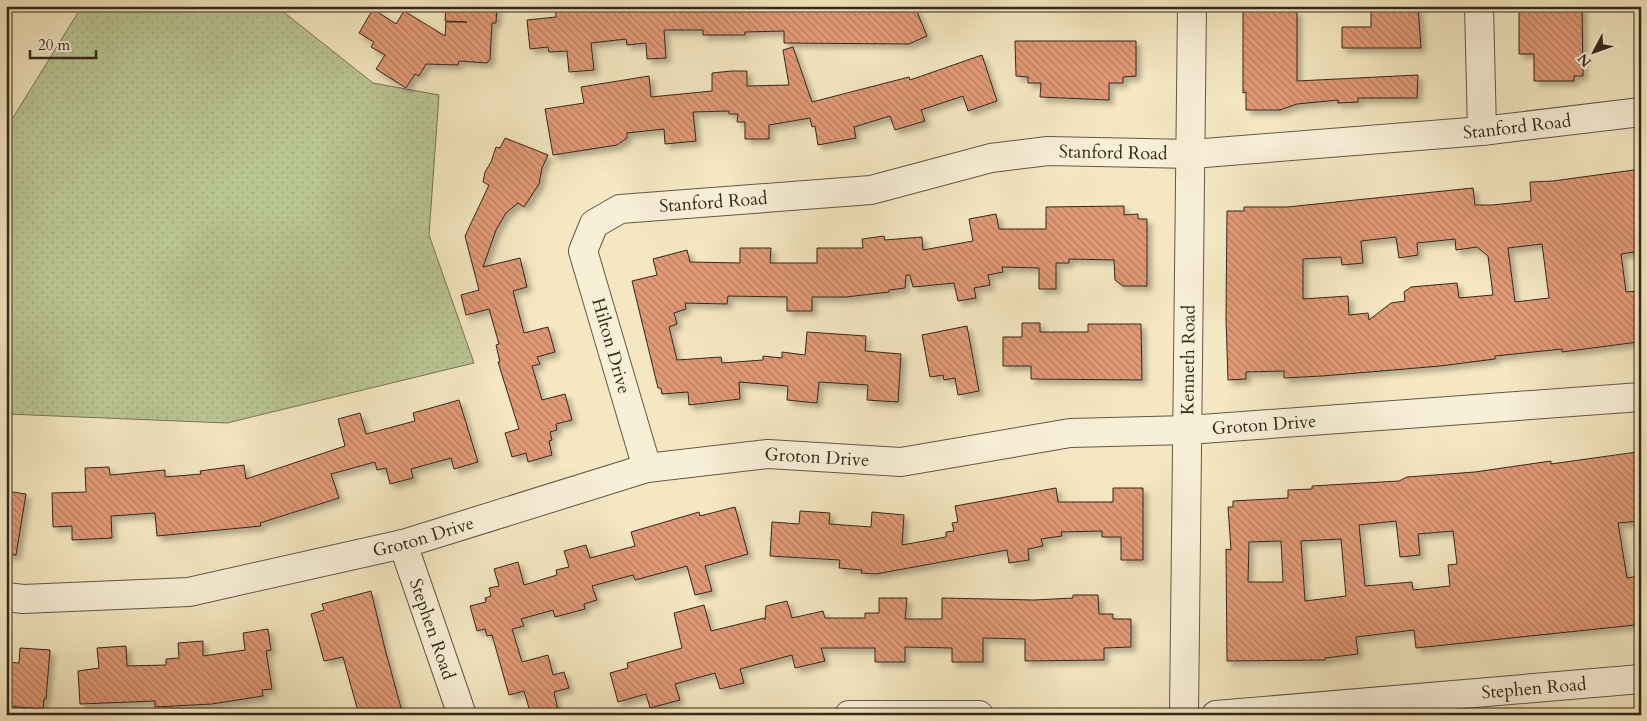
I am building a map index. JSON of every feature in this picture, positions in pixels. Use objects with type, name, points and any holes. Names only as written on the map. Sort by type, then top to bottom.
[{"type":"street","name":"Kenneth Road","points":[[1184,715],[1192,154],[1192,6]]},
{"type":"street","points":[[1480,6],[1482,131]]},
{"type":"street","name":"Stanford Road","points":[[594,224],[620,209],[871,190],[991,158],[1048,151],[1192,154],[1482,131],[1641,112]]},
{"type":"street","name":"Hilton Drive","points":[[594,224],[583,251],[647,468]]},
{"type":"street","name":"Groton Drive","points":[[6,597],[23,599],[189,592],[403,544],[647,468],[768,454],[901,462],[1070,433],[1188,430],[1641,397]]},
{"type":"street","name":"Stephen Road","points":[[403,544],[462,715]]},
{"type":"street","name":"Stephen Road","points":[[1216,715],[1641,679]]},
{"type":"street","points":[[848,715],[979,715]]},
{"type":"green space","points":[[82,6],[276,6],[373,83],[439,95],[429,235],[474,363],[227,423],[6,414],[6,129]]},
{"type":"building","points":[[446,6],[497,6],[496,23],[492,23],[490,59],[487,63],[459,61],[458,65],[426,64],[419,76],[415,74],[406,88],[376,69],[385,55],[371,47],[374,42],[359,33],[373,9],[396,24],[404,11],[445,36],[446,22],[467,22],[445,21]]},
{"type":"building","points":[[555,6],[915,7],[927,36],[909,44],[784,43],[784,31],[745,32],[745,35],[703,35],[703,30],[664,30],[666,58],[647,59],[646,43],[627,45],[626,39],[591,43],[594,70],[569,72],[567,51],[549,52],[548,47],[530,49],[527,20],[556,17]]},
{"type":"building","points":[[1371,6],[1418,6],[1421,48],[1342,48],[1342,27],[1371,27]]},
{"type":"building","points":[[1519,6],[1582,6],[1583,76],[1574,76],[1574,81],[1534,81],[1534,54],[1519,54]]},
{"type":"building","points":[[1243,7],[1264,7],[1264,11],[1297,11],[1297,81],[1418,75],[1417,98],[1358,98],[1358,102],[1338,103],[1338,100],[1297,104],[1280,110],[1246,110],[1246,92],[1243,93]]},
{"type":"building","points":[[1015,41],[1136,41],[1136,76],[1123,77],[1123,83],[1109,83],[1109,100],[1040,97],[1041,83],[1028,83],[1028,77],[1016,76]]},
{"type":"building","points":[[793,47],[812,102],[909,77],[910,80],[982,55],[997,101],[968,111],[963,96],[921,110],[925,121],[895,130],[890,116],[854,127],[856,138],[818,145],[815,126],[812,127],[810,118],[769,125],[769,139],[745,139],[745,122],[737,122],[738,114],[729,114],[729,111],[693,112],[696,141],[665,144],[664,129],[627,133],[627,138],[617,145],[553,155],[545,109],[584,103],[581,87],[649,76],[651,97],[712,91],[712,73],[731,71],[747,71],[747,86],[789,85],[783,50]]},
{"type":"building","points":[[505,138],[548,155],[542,168],[539,184],[524,207],[518,203],[506,213],[496,230],[483,267],[520,258],[527,287],[513,291],[524,333],[548,327],[555,352],[537,357],[540,364],[532,366],[542,400],[565,394],[572,420],[556,424],[557,430],[550,432],[552,440],[549,441],[552,455],[528,462],[526,453],[512,457],[505,433],[519,429],[498,362],[500,362],[496,345],[499,344],[489,309],[466,315],[461,295],[479,290],[465,236],[489,185],[483,182],[485,172],[496,147],[500,148]]},
{"type":"building","points":[[1641,169],[1641,251],[1621,254],[1626,292],[1641,291],[1641,340],[1638,340],[1638,342],[1562,352],[1562,349],[1495,356],[1495,359],[1440,366],[1322,376],[1284,378],[1284,371],[1246,372],[1246,379],[1228,380],[1226,319],[1227,211],[1244,211],[1244,207],[1287,207],[1473,188],[1475,205],[1492,205],[1531,201],[1530,182],[1553,181]],"holes":[[[1396,237],[1399,258],[1418,255],[1417,243],[1455,239],[1456,250],[1477,247],[1488,256],[1493,295],[1459,298],[1457,283],[1411,287],[1404,292],[1405,301],[1391,303],[1369,320],[1368,313],[1349,315],[1348,296],[1303,299],[1303,259],[1341,257],[1342,265],[1363,263],[1361,241]],[[1542,244],[1549,298],[1515,302],[1508,248]]]},
{"type":"building","points":[[1124,206],[1124,215],[1138,214],[1138,219],[1147,219],[1147,286],[1123,286],[1115,280],[1114,260],[1069,259],[1069,263],[1056,263],[1056,289],[1039,289],[1039,268],[1002,267],[1003,272],[988,275],[990,285],[974,288],[976,298],[958,301],[954,283],[913,287],[910,275],[906,275],[905,288],[889,290],[889,292],[846,297],[812,297],[812,311],[787,311],[787,297],[728,296],[727,304],[685,303],[686,309],[674,313],[677,324],[669,327],[677,360],[721,357],[722,363],[763,360],[763,356],[782,358],[782,352],[805,355],[807,332],[866,336],[865,351],[901,354],[898,402],[867,400],[868,385],[819,382],[817,403],[787,400],[788,386],[739,382],[740,399],[689,405],[688,392],[662,394],[661,388],[658,388],[632,281],[657,275],[653,259],[687,250],[690,262],[740,263],[740,248],[771,248],[770,263],[817,263],[817,248],[863,248],[862,239],[884,236],[885,240],[922,237],[923,250],[973,241],[969,219],[996,214],[999,229],[1046,229],[1046,207]]},
{"type":"building","points":[[1022,323],[1040,323],[1040,332],[1088,332],[1088,324],[1141,324],[1142,380],[1031,379],[1031,366],[1003,366],[1003,337],[1022,337]]},
{"type":"building","points":[[967,326],[979,391],[958,395],[955,378],[944,380],[943,375],[930,377],[922,335]]},
{"type":"building","points":[[459,400],[478,462],[454,469],[451,458],[411,469],[413,478],[390,484],[386,468],[377,470],[375,462],[331,474],[339,498],[260,523],[261,526],[157,536],[155,513],[111,516],[112,538],[72,540],[72,526],[53,527],[52,493],[86,492],[85,468],[109,467],[110,475],[165,470],[165,477],[201,474],[200,471],[244,465],[246,479],[345,446],[338,419],[360,413],[366,434],[415,421],[413,413]]},
{"type":"building","points":[[1637,452],[1638,469],[1641,469],[1641,521],[1618,523],[1627,578],[1639,576],[1641,622],[1634,623],[1635,625],[1416,648],[1414,630],[1356,637],[1358,654],[1325,658],[1325,660],[1227,661],[1226,549],[1231,550],[1228,507],[1233,507],[1233,501],[1288,498],[1288,490],[1312,489],[1312,486],[1399,481],[1407,477],[1475,472],[1551,461],[1551,464]],"holes":[[[1396,521],[1400,557],[1420,555],[1418,534],[1453,531],[1457,564],[1448,565],[1450,586],[1413,590],[1412,582],[1365,586],[1359,525]],[[1341,539],[1346,596],[1305,601],[1301,541]],[[1281,541],[1283,582],[1248,582],[1249,542]]]},
{"type":"building","points":[[1056,488],[1058,502],[1113,502],[1113,488],[1143,488],[1143,560],[1121,560],[1121,537],[1102,537],[1102,531],[1061,532],[1062,536],[1041,539],[1043,546],[1028,549],[1029,560],[1009,563],[1007,550],[876,574],[861,573],[862,570],[839,568],[840,560],[770,556],[772,522],[799,524],[800,511],[830,513],[829,524],[871,527],[872,512],[904,515],[902,545],[946,537],[946,532],[954,531],[952,523],[958,522],[955,506]]},
{"type":"building","points":[[6,491],[26,494],[16,555],[6,555]]},
{"type":"building","points":[[735,507],[748,554],[705,566],[712,591],[695,595],[687,566],[635,580],[633,575],[592,586],[597,600],[584,604],[585,609],[555,617],[553,610],[521,619],[524,626],[512,629],[522,662],[548,655],[553,675],[564,672],[569,688],[554,692],[559,715],[531,715],[524,691],[509,695],[492,635],[487,636],[485,629],[477,631],[470,606],[486,602],[485,598],[491,596],[489,588],[499,586],[494,569],[518,562],[524,585],[557,575],[556,570],[569,567],[564,551],[586,545],[590,558],[635,546],[631,532],[699,512],[700,516]]},
{"type":"building","points":[[371,591],[403,715],[359,715],[343,657],[324,661],[311,614],[324,610],[322,604]]},
{"type":"building","points":[[1073,595],[1098,595],[1099,614],[1113,614],[1113,619],[1131,619],[1131,647],[1104,648],[1104,660],[1025,661],[1025,639],[983,638],[983,662],[952,662],[952,648],[905,647],[905,662],[875,662],[875,648],[821,648],[825,661],[795,668],[792,655],[740,669],[744,683],[720,689],[715,673],[675,684],[680,700],[650,708],[646,694],[618,702],[610,673],[628,668],[627,663],[682,648],[674,613],[704,605],[711,631],[764,618],[765,620],[766,606],[787,601],[792,618],[823,611],[825,618],[865,618],[865,613],[879,613],[879,598],[907,598],[905,619],[942,619],[942,598],[1034,600],[1073,598]]},
{"type":"building","points":[[268,629],[271,650],[266,651],[272,689],[262,690],[263,696],[212,704],[155,707],[155,701],[80,704],[78,671],[99,668],[97,648],[126,646],[127,666],[166,665],[166,659],[179,658],[178,643],[203,641],[203,656],[245,650],[243,633]]},
{"type":"building","points":[[20,648],[50,650],[46,699],[44,699],[43,709],[6,706],[6,662],[19,663]]}]
